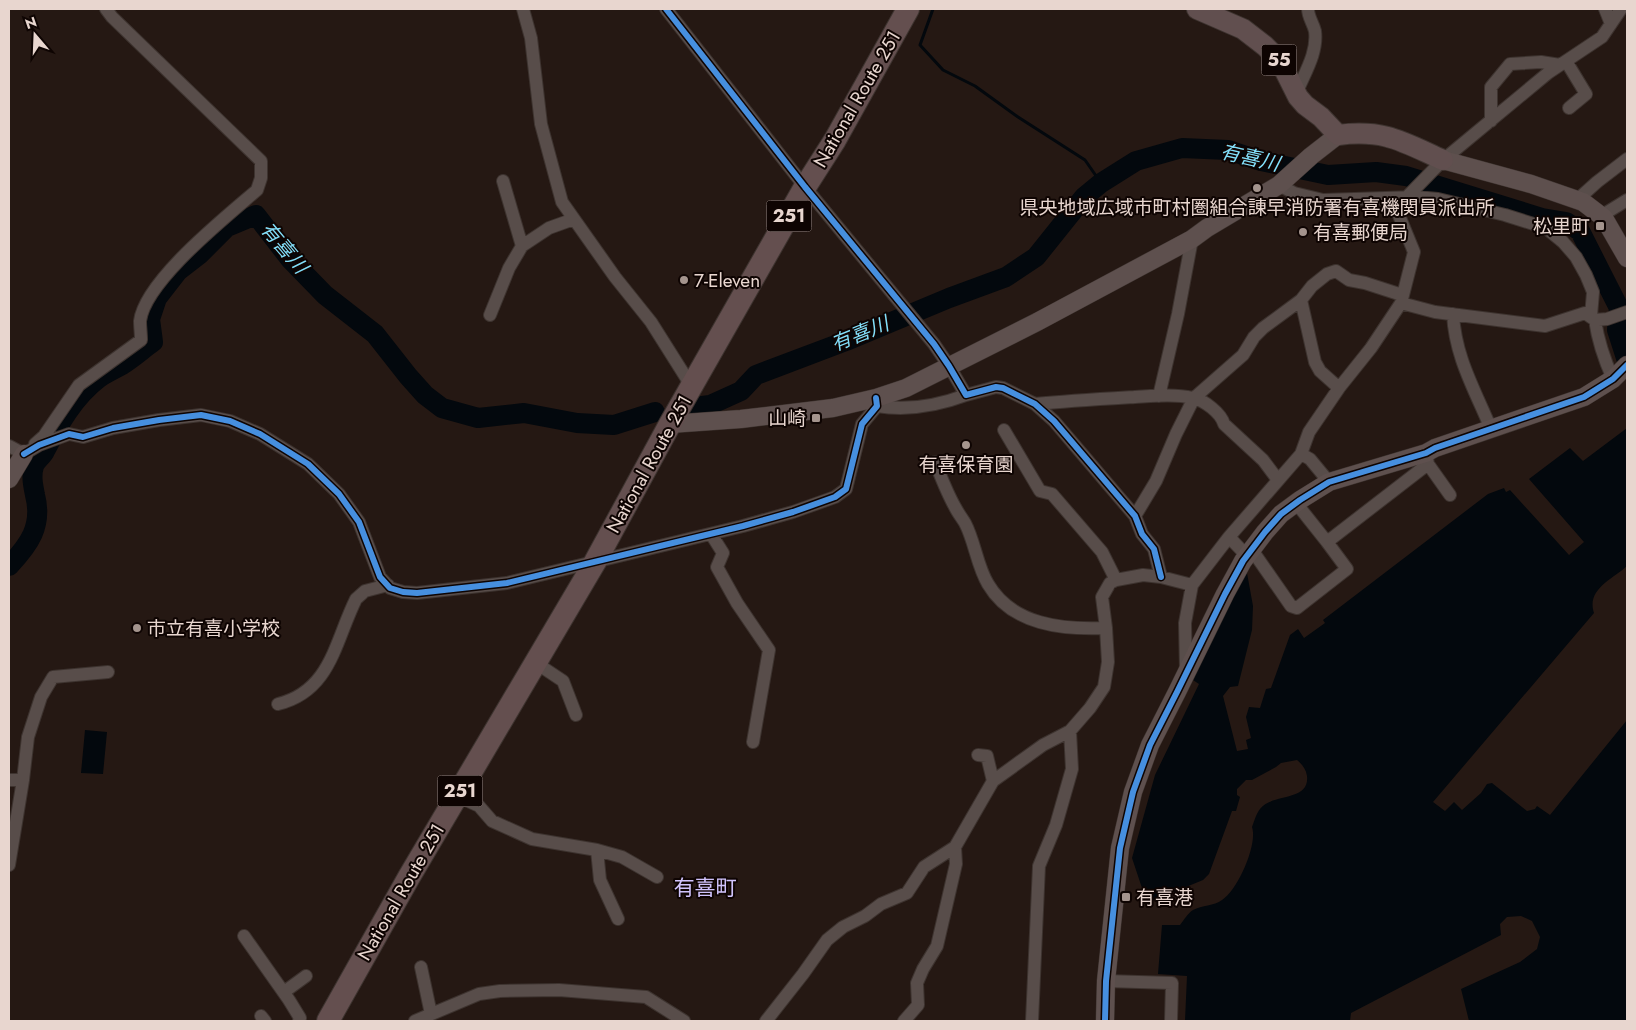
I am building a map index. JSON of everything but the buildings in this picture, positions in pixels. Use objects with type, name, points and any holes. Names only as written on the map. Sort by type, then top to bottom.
[{"type":"highway","name":"National Route 251","points":[[328,1021],[457,796],[595,562],[670,424],[805,187],[835,140],[908,9]]},
{"type":"main road","name":"55","points":[[1197,9],[1243,29],[1265,46],[1280,61],[1296,94],[1305,105],[1321,117],[1338,135]]},
{"type":"main road","points":[[1338,135],[1365,133],[1391,137],[1443,160]]},
{"type":"street","points":[[9,478],[16,450],[44,436],[79,385],[141,340],[140,320],[144,308],[157,286],[173,265],[256,190],[261,178],[261,160],[112,17],[106,9]]},
{"type":"street","points":[[523,9],[531,38],[541,124],[562,202],[650,322],[692,387]]},
{"type":"street","points":[[666,9],[805,187],[934,344],[966,395]]},
{"type":"street","points":[[1296,94],[1314,54],[1315,30],[1308,16],[1308,9]]},
{"type":"street","points":[[1605,9],[1611,24]]},
{"type":"street","points":[[1186,673],[1185,623],[1192,585],[1229,537],[1301,454],[1309,432],[1339,388],[1371,348],[1401,299],[1414,252],[1398,213],[1400,204],[1443,160],[1548,73],[1602,37],[1620,9]]},
{"type":"street","points":[[1563,63],[1586,94],[1569,108]]},
{"type":"street","points":[[1490,121],[1491,87],[1510,64],[1563,63]]},
{"type":"street","points":[[670,424],[740,419],[877,402],[1038,322],[1192,239],[1284,181],[1311,156],[1338,135]]},
{"type":"street","points":[[1577,200],[1627,159]]},
{"type":"street","points":[[1443,160],[1531,184],[1583,202],[1601,216],[1622,239],[1627,258]]},
{"type":"street","points":[[503,181],[522,246]]},
{"type":"street","points":[[1284,181],[1294,193],[1323,200],[1408,195],[1461,204],[1546,228],[1563,242],[1576,258],[1586,275],[1593,292],[1603,358],[1619,373],[1584,397],[1435,448],[1427,458],[1327,542]]},
{"type":"street","points":[[1601,216],[1627,200]]},
{"type":"street","points":[[490,315],[508,268],[522,246],[549,228],[574,219]]},
{"type":"street","points":[[1159,396],[1178,314],[1192,239]]},
{"type":"street","points":[[1135,516],[1156,481],[1194,398],[1242,355],[1254,337],[1263,328],[1301,300],[1312,286],[1327,274],[1336,270],[1349,280],[1365,283],[1435,312],[1545,326],[1585,313],[1598,318],[1627,312]]},
{"type":"street","points":[[1301,300],[1315,362],[1320,371],[1339,388]]},
{"type":"street","points":[[1453,314],[1457,349],[1464,370],[1491,429]]},
{"type":"street","points":[[877,402],[910,408],[942,404],[996,386],[1035,404],[1054,421],[1135,516],[1142,534],[1154,549],[1161,577]]},
{"type":"street","points":[[1035,404],[1159,396],[1194,398],[1211,407],[1224,424],[1263,460],[1278,480]]},
{"type":"street","points":[[16,450],[39,445],[69,434],[83,437],[122,427],[201,416],[230,421],[260,434],[308,464],[339,494],[358,522],[380,577],[390,588],[402,592],[417,593],[508,583],[711,534],[794,512],[835,497],[846,489],[862,424],[877,402]]},
{"type":"street","points":[[1004,430],[1040,491],[1052,494],[1102,552],[1116,580]]},
{"type":"street","points":[[1301,454],[1310,459],[1329,482]]},
{"type":"street","points":[[1104,1021],[1106,981],[1120,848],[1133,792],[1150,744],[1225,594],[1265,532],[1281,514],[1296,503],[1329,482],[1427,458]]},
{"type":"street","points":[[1427,458],[1450,495]]},
{"type":"street","points":[[935,462],[954,506],[965,524],[987,583],[1002,604],[1024,617],[1050,626],[1087,629],[1106,628]]},
{"type":"street","points":[[1229,537],[1250,553],[1291,606],[1297,608],[1347,569],[1296,503]]},
{"type":"street","points":[[711,534],[723,553],[716,567],[737,603],[769,650],[753,742]]},
{"type":"street","points":[[766,1021],[827,940],[842,927],[865,916],[881,904],[907,893],[924,867],[956,847],[993,781],[1043,745],[1070,731],[1090,708],[1104,687],[1108,662],[1102,596],[1110,583],[1116,580],[1143,575],[1161,577],[1192,585]]},
{"type":"street","points":[[278,704],[288,702],[309,690],[319,680],[329,663],[356,598],[365,591],[388,585]]},
{"type":"street","points":[[536,662],[563,681],[576,715]]},
{"type":"street","points":[[9,865],[28,737],[42,697],[53,677],[108,672]]},
{"type":"street","points":[[1032,1021],[1039,866],[1056,825],[1072,770],[1070,731]]},
{"type":"street","points":[[978,755],[987,756],[993,781]]},
{"type":"street","points":[[9,780],[23,780]]},
{"type":"street","points":[[457,796],[479,806],[492,821],[532,840],[597,850],[622,857],[656,877]]},
{"type":"street","points":[[904,1021],[918,1005],[917,983],[923,969],[938,946],[956,864],[956,847]]},
{"type":"street","points":[[597,850],[600,880],[618,919]]},
{"type":"street","points":[[244,936],[284,992],[300,1018],[299,1021]]},
{"type":"street","points":[[421,967],[431,1014]]},
{"type":"street","points":[[284,992],[306,976]]},
{"type":"street","points":[[1106,981],[1172,982],[1170,1021]]},
{"type":"street","points":[[415,1021],[479,994],[500,991],[559,990],[646,997],[684,1021]]},
{"type":"shaded area","points":[[1627,428],[1627,566],[1597,591],[1594,597],[1594,613],[1433,802],[1445,811],[1454,802],[1462,810],[1481,793],[1487,784],[1492,783],[1527,811],[1535,809],[1537,806],[1550,815],[1627,720],[1627,1021],[1469,1021],[1461,989],[1520,962],[1537,949],[1540,937],[1532,921],[1521,916],[1507,917],[1500,924],[1501,935],[1351,1013],[1350,1021],[1185,1021],[1187,976],[1158,974],[1162,925],[1180,925],[1193,910],[1219,902],[1228,895],[1245,866],[1252,844],[1252,827],[1260,809],[1272,801],[1296,794],[1306,784],[1306,771],[1297,760],[1281,763],[1252,780],[1246,780],[1237,789],[1237,795],[1240,797],[1236,811],[1232,811],[1209,874],[1203,880],[1147,903],[1132,858],[1155,775],[1199,684],[1193,680],[1231,596],[1247,573],[1253,606],[1252,630],[1238,686],[1230,687],[1223,696],[1237,751],[1248,749],[1246,740],[1251,738],[1246,717],[1249,707],[1260,708],[1266,689],[1271,688],[1290,635],[1298,629],[1304,638],[1325,623],[1323,620],[1488,494],[1504,488],[1506,492],[1510,490],[1569,555],[1584,542],[1529,479],[1570,448],[1583,461]]},
{"type":"shaded area","points":[[85,730],[107,732],[103,774],[81,773]]},
{"type":"waterway","points":[[933,9],[920,45],[943,70],[975,86],[1018,117],[1085,160],[1101,183]]},
{"type":"waterway","name":"有喜川","points":[[695,407],[710,405],[741,391],[756,375],[1006,277],[1036,257],[1084,197],[1101,183],[1136,161],[1182,148],[1228,150],[1261,161],[1328,175],[1376,172],[1406,176],[1542,218],[1566,222],[1580,231],[1619,308],[1617,330],[1627,361]]},
{"type":"waterway","name":"有喜川","points":[[9,566],[23,550],[36,526],[37,506],[33,481],[34,466],[75,402],[99,378],[126,362],[153,342],[150,319],[157,298],[178,271],[200,254],[227,227],[256,215],[290,259],[325,295],[375,334],[425,395],[442,408],[478,418],[524,413],[577,423],[614,425],[655,412]]},
{"type":"cycle path","points":[[666,9],[805,187],[934,344],[966,395],[996,387],[1003,388],[1035,404],[1054,421],[1135,516],[1142,534],[1154,549],[1161,577]]},
{"type":"cycle path","points":[[1105,1021],[1106,981],[1120,848],[1133,792],[1150,745],[1225,594],[1243,561],[1265,532],[1281,514],[1329,482],[1426,453],[1435,448],[1584,397],[1613,379],[1627,365]]},
{"type":"cycle path","points":[[24,454],[39,445],[69,434],[83,437],[113,428],[201,415],[230,421],[260,434],[308,464],[339,494],[359,522],[380,577],[390,588],[403,592],[417,593],[507,583],[743,526],[793,512],[835,497],[846,489],[862,424],[877,406],[876,398]]},
{"type":"place","name":"県央地域広域市町村圏組合諌早消防署有喜機関員派出所","points":[[1257,188]]},
{"type":"place","name":"松里町","points":[[1600,226]]},
{"type":"place","name":"有喜郵便局","points":[[1303,232]]},
{"type":"place","name":"7-Eleven","points":[[684,280]]},
{"type":"place","name":"山崎","points":[[816,418]]},
{"type":"place","name":"有喜保育園","points":[[966,445]]},
{"type":"place","name":"市立有喜小学校","points":[[137,628]]},
{"type":"place","name":"有喜港","points":[[1126,897]]},
{"type":"district","name":"有喜町","points":[[705,888]]}]
